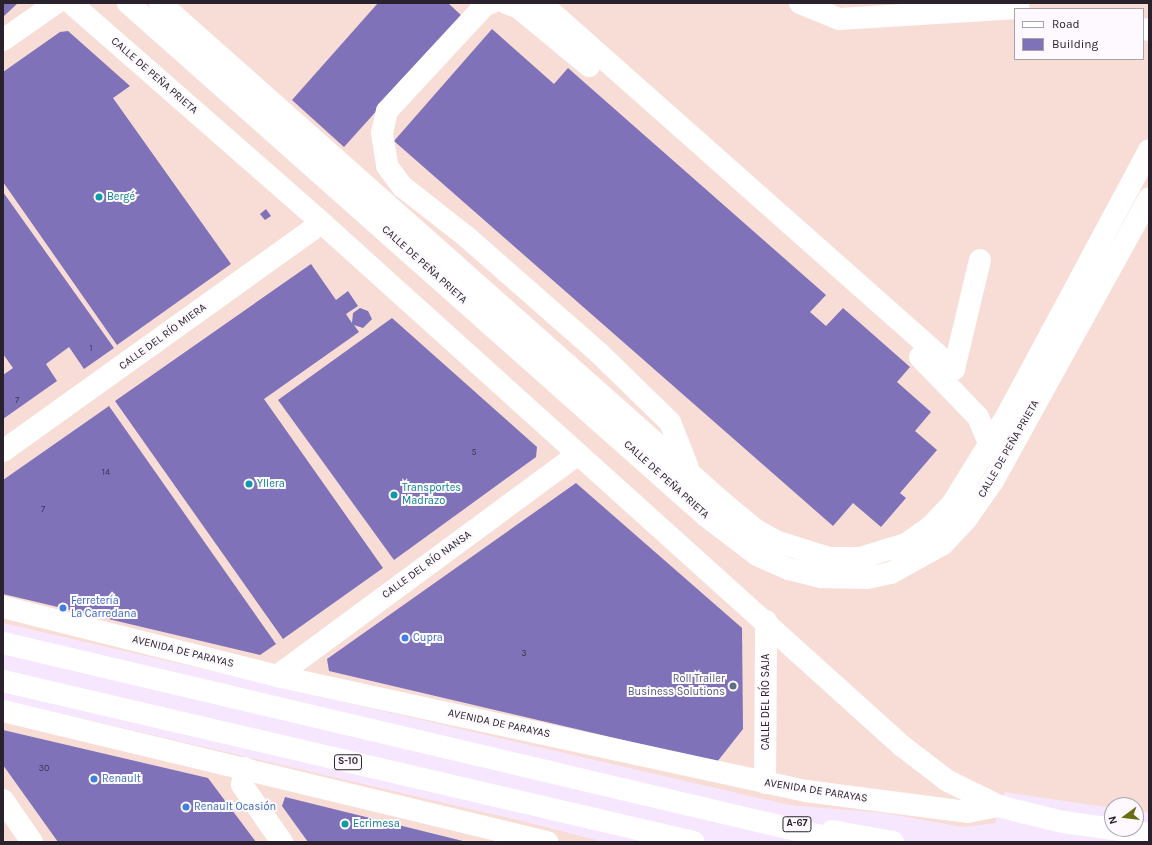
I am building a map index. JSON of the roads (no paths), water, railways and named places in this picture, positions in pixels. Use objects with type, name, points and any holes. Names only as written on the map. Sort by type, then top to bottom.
[{"type":"main road","points":[[3,40],[56,3]]},
{"type":"main road","name":"CALLE DE PEÑA PRIETA","points":[[71,3],[322,223],[766,621],[902,746],[948,781],[999,806]]},
{"type":"main road","name":"CALLE DE PEÑA PRIETA","points":[[128,3],[706,516],[757,555],[789,569],[821,577],[860,578],[891,573],[943,544],[967,518],[997,474],[1149,198]]},
{"type":"main road","name":"CALLE DE PEÑA PRIETA","points":[[160,3],[756,530],[778,542],[829,558],[860,558],[906,544],[930,527],[952,504],[990,445],[1149,150]]},
{"type":"main road","points":[[491,3],[486,4],[387,111],[382,133],[387,166],[403,187],[468,238],[599,353],[670,422],[689,472]]},
{"type":"main road","points":[[506,3],[519,8],[568,48],[925,362],[978,417],[990,445]]},
{"type":"main road","points":[[541,3],[954,369],[980,260]]},
{"type":"main road","points":[[800,3],[839,20],[1014,9]]},
{"type":"main road","points":[[997,3],[1016,8]]},
{"type":"main road","points":[[388,204],[403,187]]},
{"type":"main road","name":"CALLE DEL RÍO MIERA","points":[[3,451],[322,223]]},
{"type":"main road","points":[[649,436],[670,422]]},
{"type":"main road","name":"CALLE DEL RÍO NANSA","points":[[277,676],[578,454]]},
{"type":"main road","name":"AVENIDA DE PARAYAS","points":[[3,607],[277,676],[765,783],[806,791],[967,812],[999,806]]},
{"type":"main road","name":"CALLE DEL RÍO SAJA","points":[[765,783],[766,621]]},
{"type":"main road","points":[[3,643],[701,806],[847,842]]},
{"type":"main road","name":"S-10","points":[[3,681],[692,842]]},
{"type":"main road","points":[[3,711],[245,768],[547,842]]},
{"type":"main road","points":[[245,768],[242,785],[282,842]]},
{"type":"main road","points":[[3,800],[32,842]]},
{"type":"main road","name":"A-67","points":[[701,806],[893,842]]},
{"type":"main road","points":[[999,806],[1064,822],[1149,834]]},
{"type":"place","name":"Bergé","points":[[99,197]]},
{"type":"place","name":"Yllera","points":[[249,484]]},
{"type":"place","name":"Transportes Madrazo","points":[[394,495]]},
{"type":"place","name":"Ferretería La Carredana","points":[[63,608]]},
{"type":"place","name":"Cupra","points":[[405,638]]},
{"type":"place","name":"Roll Trailer Business Solutions","points":[[733,686]]},
{"type":"place","name":"Renault","points":[[94,779]]},
{"type":"place","name":"Renault Ocasión","points":[[186,807]]},
{"type":"place","name":"Ecrimesa","points":[[345,824]]}]
